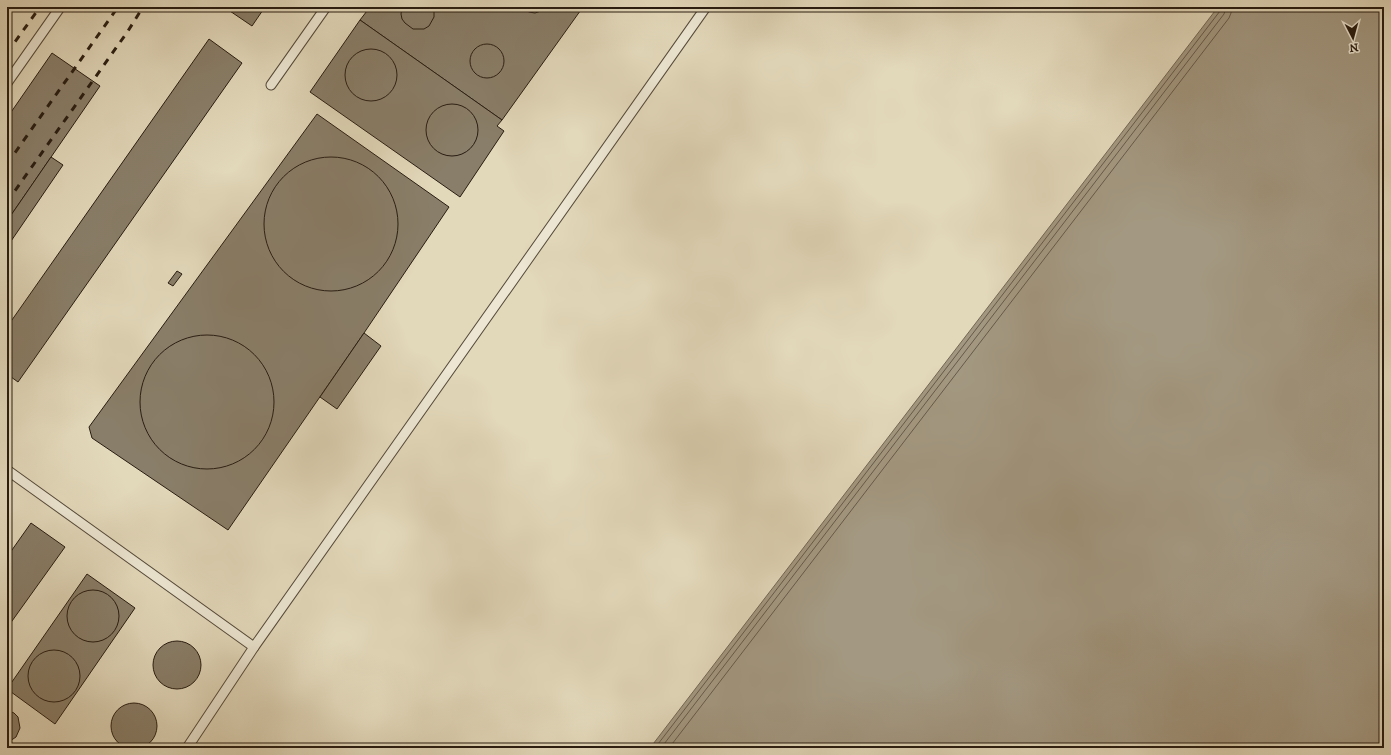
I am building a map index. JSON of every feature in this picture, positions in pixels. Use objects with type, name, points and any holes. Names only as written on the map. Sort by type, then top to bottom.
[{"type":"lane","points":[[271,84],[326,7]]},
{"type":"lane","points":[[187,748],[254,647],[706,7]]},
{"type":"lane","points":[[7,83],[59,9]]},
{"type":"lane","points":[[7,470],[254,647]]},
{"type":"water","points":[[1218,7],[1384,7],[1384,748],[650,748]]},
{"type":"building","points":[[224,7],[265,7],[252,26]]},
{"type":"building","points":[[370,7],[583,7],[502,120],[360,20]]},
{"type":"building","points":[[402,7],[434,7],[434,17],[429,26],[424,29],[413,29],[402,19]]},
{"type":"building","points":[[521,7],[547,7],[535,13],[529,12]]},
{"type":"building","points":[[360,20],[502,120],[497,126],[504,131],[460,197],[310,92]]},
{"type":"building","points":[[209,39],[242,63],[18,382],[7,374],[7,327]]},
{"type":"building","points":[[484,44],[490,44],[499,49],[503,55],[503,67],[499,73],[490,78],[484,78],[475,73],[470,64],[470,58],[475,49]]},
{"type":"building","points":[[366,49],[376,49],[386,53],[393,60],[397,70],[397,80],[393,90],[386,97],[376,101],[366,101],[356,97],[349,90],[345,80],[345,70],[349,60],[356,53]]},
{"type":"building","points":[[52,53],[100,86],[7,221],[7,118]]},
{"type":"building","points":[[447,104],[457,104],[467,108],[474,115],[478,125],[478,135],[474,145],[467,152],[457,156],[447,156],[437,152],[430,145],[426,135],[426,125],[430,115],[437,108]]},
{"type":"building","points":[[317,114],[449,207],[228,530],[92,438],[89,427]]},
{"type":"building","points":[[51,157],[63,165],[7,247],[7,221]]},
{"type":"building","points":[[338,157],[363,165],[383,182],[393,198],[397,211],[397,237],[393,250],[387,261],[373,276],[357,286],[344,290],[324,291],[299,283],[279,266],[269,250],[265,237],[264,217],[272,192],[289,172],[305,162],[318,158]]},
{"type":"building","points":[[177,271],[182,274],[173,286],[168,283]]},
{"type":"building","points":[[364,333],[381,346],[337,409],[320,397]]},
{"type":"building","points":[[214,335],[239,343],[259,360],[269,376],[273,389],[273,415],[269,428],[263,439],[249,454],[233,464],[220,468],[200,469],[175,461],[155,444],[145,428],[141,415],[140,395],[148,370],[165,350],[181,340],[194,336]]},
{"type":"building","points":[[31,523],[65,547],[7,628],[7,557]]},
{"type":"building","points":[[87,574],[135,608],[55,724],[7,689]]},
{"type":"building","points":[[88,590],[98,590],[108,594],[115,601],[119,611],[119,621],[115,631],[108,638],[98,642],[88,642],[78,638],[71,631],[67,621],[67,611],[71,601],[78,594]]},
{"type":"building","points":[[177,641],[186,643],[194,648],[199,656],[201,665],[199,674],[194,682],[186,687],[177,689],[168,687],[160,682],[155,674],[153,665],[155,656],[160,648],[168,643]]},
{"type":"building","points":[[49,650],[59,650],[68,654],[76,662],[80,671],[80,681],[76,690],[68,698],[59,702],[49,702],[40,698],[32,690],[28,681],[28,671],[32,662],[40,654]]},
{"type":"building","points":[[139,703],[151,709],[156,717],[156,735],[151,743],[143,748],[129,749],[117,743],[112,735],[111,721],[117,709],[125,704]]},
{"type":"building","points":[[7,710],[14,713],[18,717],[20,728],[16,737],[7,743]]},
{"type":"railway","points":[[7,53],[40,7]]},
{"type":"railway","points":[[7,164],[118,7]]},
{"type":"railway","points":[[7,202],[128,31],[143,7]]}]
